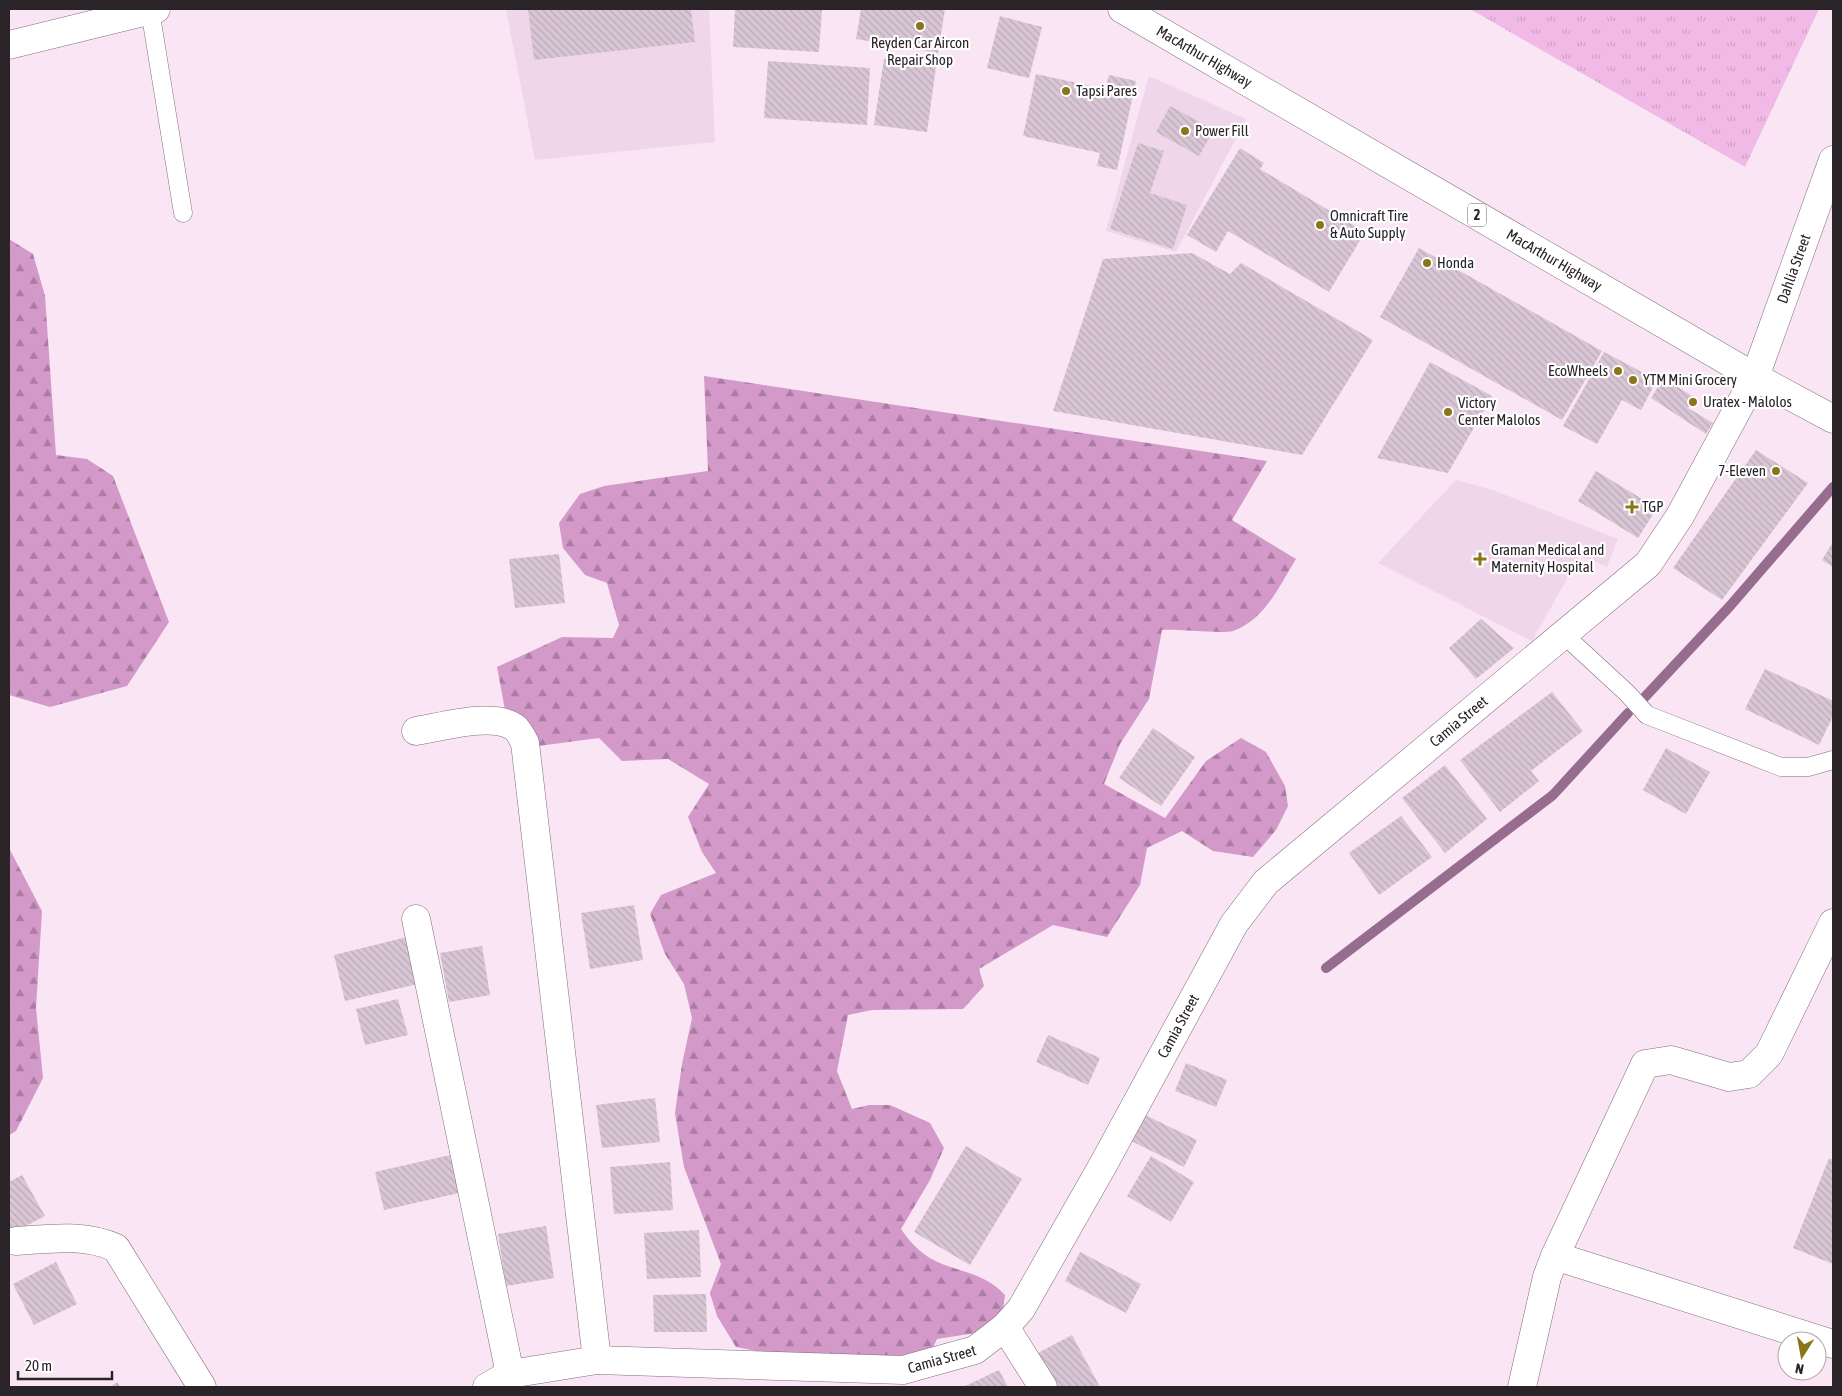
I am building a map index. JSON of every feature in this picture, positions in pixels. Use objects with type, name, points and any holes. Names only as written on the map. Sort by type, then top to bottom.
[{"type":"main road","points":[[9,46],[153,9]]},
{"type":"main road","name":"MacArthur Highway","points":[[1122,9],[1755,377],[1833,419]]},
{"type":"main road","name":"Dahlia Street","points":[[1755,377],[1833,160]]},
{"type":"main road","name":"Camia Street","points":[[499,1381],[545,1367],[597,1360],[903,1370],[975,1350],[1005,1327],[1026,1301],[1234,924],[1266,882],[1648,564],[1680,516],[1755,377]]},
{"type":"main road","points":[[416,731],[477,721],[500,721],[515,728],[525,743],[597,1360]]},
{"type":"main road","points":[[416,919],[499,1381]]},
{"type":"main road","points":[[1522,1387],[1547,1277],[1555,1256],[1645,1064],[1671,1060],[1729,1077],[1749,1074],[1769,1054],[1833,923]]},
{"type":"main road","points":[[16,1241],[78,1237],[103,1241],[116,1248],[202,1387]]},
{"type":"main road","points":[[1555,1256],[1833,1344]]},
{"type":"main road","points":[[1005,1327],[1043,1387]]},
{"type":"lane","points":[[153,9],[184,213]]},
{"type":"lane","points":[[1563,634],[1627,693],[1647,715],[1781,767],[1808,767],[1833,760]]},
{"type":"shaded area","points":[[506,9],[709,9],[715,142],[535,160]]},
{"type":"shaded area","points":[[1149,76],[1246,119],[1176,252],[1106,231]]},
{"type":"shaded area","name":"Graman Medical and Maternity Hospital","points":[[1456,480],[1493,490],[1618,539],[1607,567],[1580,556],[1532,641],[1378,563]]},
{"type":"green space","points":[[1470,9],[1819,9],[1745,167]]},
{"type":"green space","points":[[9,239],[33,254],[45,296],[56,455],[87,459],[113,476],[169,622],[127,686],[50,707],[9,695]]},
{"type":"green space","points":[[704,376],[1267,461],[1232,520],[1296,559],[1263,611],[1244,626],[1228,632],[1162,630],[1149,699],[1120,744],[1104,784],[1165,818],[1206,761],[1241,738],[1266,752],[1285,786],[1288,806],[1276,830],[1253,857],[1213,851],[1182,831],[1147,848],[1140,885],[1107,937],[1053,925],[979,969],[984,986],[963,1009],[872,1010],[848,1015],[837,1071],[852,1109],[869,1105],[890,1105],[930,1123],[944,1148],[930,1180],[901,1229],[919,1250],[929,1257],[939,1263],[985,1279],[1005,1295],[1003,1310],[975,1333],[937,1339],[930,1354],[884,1362],[772,1354],[736,1347],[717,1316],[710,1293],[721,1264],[684,1167],[675,1113],[682,1064],[692,1018],[684,984],[665,954],[650,914],[661,895],[716,873],[702,852],[688,817],[709,784],[668,759],[622,761],[599,738],[538,746],[506,715],[497,667],[562,637],[613,638],[619,625],[607,583],[585,575],[563,548],[559,523],[580,494],[604,486],[708,471]]},
{"type":"green space","points":[[9,848],[42,911],[36,1008],[43,1078],[16,1131],[9,1135]]},
{"type":"building","points":[[528,9],[691,9],[695,42],[534,60]]},
{"type":"building","points":[[735,9],[822,9],[819,52],[733,47]]},
{"type":"building","points":[[861,9],[945,9],[938,53],[856,39]]},
{"type":"building","points":[[1000,16],[1042,27],[1029,78],[987,68]]},
{"type":"building","points":[[884,59],[936,67],[927,132],[874,125]]},
{"type":"building","points":[[768,61],[870,68],[867,125],[764,118]]},
{"type":"building","points":[[1036,74],[1105,89],[1109,75],[1136,81],[1117,170],[1097,166],[1100,153],[1023,136]]},
{"type":"building","name":"Power Fill","points":[[1170,106],[1214,130],[1199,156],[1156,132]]},
{"type":"building","points":[[1138,143],[1164,151],[1150,193],[1187,205],[1173,249],[1110,229]]},
{"type":"building","points":[[1240,148],[1264,163],[1260,169],[1365,232],[1329,292],[1228,231],[1216,252],[1187,235]]},
{"type":"building","points":[[1419,248],[1602,351],[1562,420],[1380,317]]},
{"type":"building","points":[[1192,253],[1230,274],[1241,263],[1373,340],[1302,455],[1053,411],[1103,259]]},
{"type":"building","points":[[1604,352],[1657,380],[1641,410],[1622,400],[1597,444],[1563,426]]},
{"type":"building","points":[[1430,362],[1492,396],[1448,473],[1377,458]]},
{"type":"building","points":[[1661,382],[1667,387],[1670,382],[1695,398],[1688,408],[1713,423],[1706,434],[1651,398]]},
{"type":"building","points":[[1756,450],[1808,483],[1722,600],[1673,568]]},
{"type":"building","points":[[1596,471],[1657,508],[1638,538],[1578,501]]},
{"type":"building","points":[[1833,542],[1833,567],[1822,560]]},
{"type":"building","points":[[559,554],[565,603],[515,608],[509,559]]},
{"type":"building","points":[[1481,619],[1514,648],[1476,679],[1449,648]]},
{"type":"building","points":[[1765,669],[1833,701],[1833,716],[1819,745],[1745,709]]},
{"type":"building","points":[[1552,692],[1583,731],[1531,771],[1539,781],[1500,812],[1460,760]]},
{"type":"building","points":[[1153,728],[1195,757],[1161,806],[1119,778]]},
{"type":"building","points":[[1666,748],[1710,772],[1686,814],[1643,790]]},
{"type":"building","points":[[1445,765],[1487,819],[1445,853],[1402,798]]},
{"type":"building","points":[[1401,816],[1432,857],[1379,895],[1349,853]]},
{"type":"building","points":[[634,905],[643,960],[590,969],[581,913]]},
{"type":"building","points":[[407,937],[418,984],[345,1001],[334,955]]},
{"type":"building","points":[[482,946],[490,995],[449,1002],[440,953]]},
{"type":"building","points":[[398,999],[408,1035],[365,1045],[356,1009]]},
{"type":"building","points":[[1048,1035],[1100,1058],[1088,1085],[1036,1062]]},
{"type":"building","points":[[1186,1063],[1227,1080],[1216,1107],[1175,1091]]},
{"type":"building","points":[[655,1098],[660,1142],[602,1148],[596,1105]]},
{"type":"building","points":[[1145,1115],[1197,1140],[1184,1167],[1131,1141]]},
{"type":"building","points":[[966,1146],[1022,1179],[970,1265],[914,1232]]},
{"type":"building","points":[[450,1155],[459,1193],[384,1210],[375,1172]]},
{"type":"building","points":[[1151,1156],[1194,1182],[1171,1222],[1127,1196]]},
{"type":"building","points":[[1829,1158],[1833,1160],[1833,1264],[1793,1248]]},
{"type":"building","points":[[670,1162],[673,1210],[614,1214],[610,1167]]},
{"type":"building","points":[[22,1175],[45,1216],[9,1235],[9,1182]]},
{"type":"building","points":[[546,1226],[554,1278],[506,1286],[498,1234]]},
{"type":"building","points":[[699,1230],[701,1277],[647,1279],[644,1233]]},
{"type":"building","points":[[1080,1252],[1141,1284],[1126,1313],[1065,1281]]},
{"type":"building","points":[[56,1262],[77,1304],[34,1325],[13,1284]]},
{"type":"building","points":[[706,1294],[707,1332],[654,1332],[653,1295]]},
{"type":"building","points":[[1072,1335],[1100,1387],[1050,1387],[1034,1355]]},
{"type":"building","points":[[999,1370],[1008,1387],[963,1387]]},
{"type":"building","points":[[118,1382],[120,1387],[109,1387]]},
{"type":"waterway","points":[[1643,699],[1730,606],[1833,487]]},
{"type":"waterway","points":[[1326,968],[1553,795],[1628,713]]},
{"type":"place","name":"Reyden Car Aircon Repair Shop","points":[[920,26]]},
{"type":"place","name":"Tapsi Pares","points":[[1066,91]]},
{"type":"place","name":"Power Fill","points":[[1185,131]]},
{"type":"place","name":"Omnicraft Tire & Auto Supply","points":[[1320,225]]},
{"type":"place","name":"Honda","points":[[1427,263]]},
{"type":"place","name":"EcoWheels","points":[[1618,371]]},
{"type":"place","name":"YTM Mini Grocery","points":[[1633,380]]},
{"type":"place","name":"Uratex - Malolos","points":[[1693,402]]},
{"type":"place","name":"Victory Center Malolos","points":[[1448,412]]},
{"type":"place","name":"7-Eleven","points":[[1776,471]]},
{"type":"place","name":"TGP","points":[[1632,507]]},
{"type":"place","name":"Graman Medical and Maternity Hospital","points":[[1480,559]]}]
